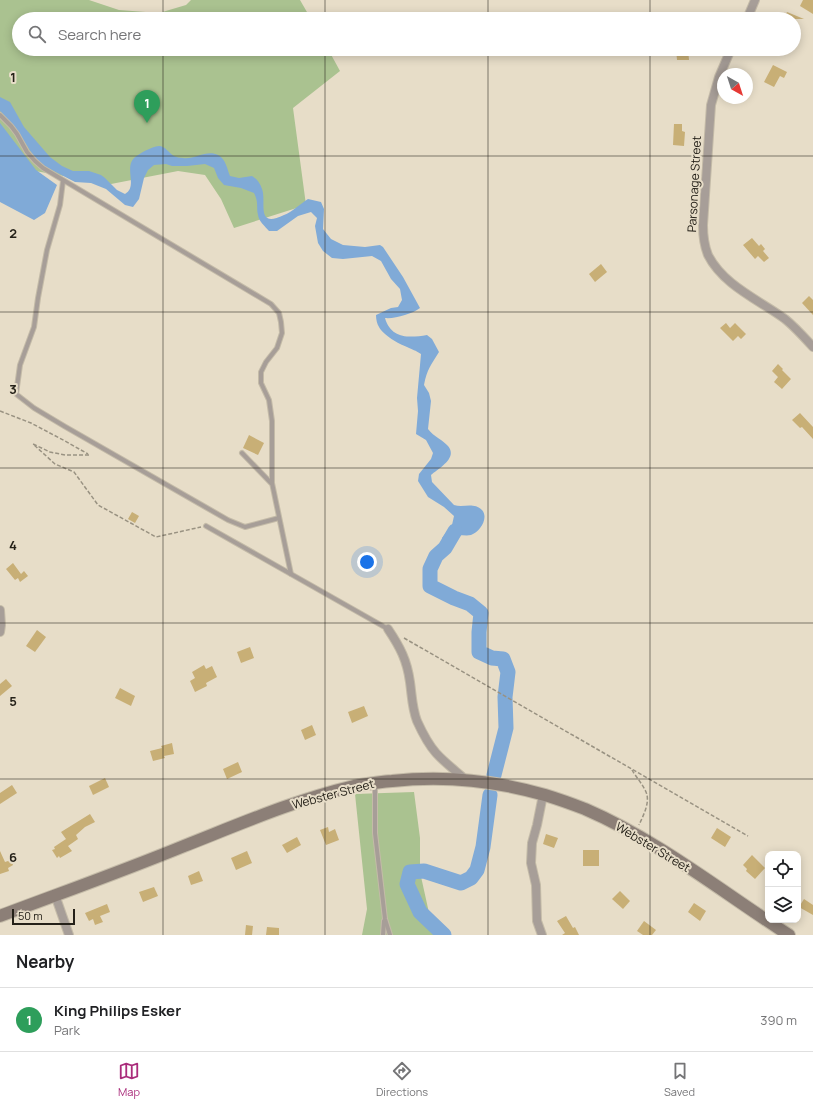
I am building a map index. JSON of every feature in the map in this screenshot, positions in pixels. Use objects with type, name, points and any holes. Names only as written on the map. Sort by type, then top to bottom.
[{"type":"street","points":[[750,12],[755,0]]},
{"type":"street","name":"Parsonage Street","points":[[728,56],[719,77],[711,105],[703,225],[704,239],[708,255],[725,277],[751,297],[786,320],[813,347]]},
{"type":"street","points":[[0,610],[0,632]]},
{"type":"street","points":[[388,629],[403,654],[410,681],[411,701],[417,720],[425,736],[436,753],[466,780]]},
{"type":"street","name":"Webster Street","points":[[0,916],[183,847],[268,812],[307,799],[355,786],[434,778],[466,780],[502,785],[543,795],[584,809],[634,833],[789,935]]},
{"type":"street","points":[[542,935],[537,921],[536,885],[530,863],[532,843],[538,825],[543,795]]},
{"type":"street","points":[[55,895],[70,935]]},
{"type":"lane","points":[[0,115],[17,134],[26,152],[43,168],[271,304],[279,313],[282,333],[277,348],[266,362],[261,372],[261,383],[269,400],[272,421],[272,483],[291,574]]},
{"type":"lane","points":[[64,181],[60,205],[47,250],[34,327],[20,365],[16,394],[34,408],[228,520],[245,527],[279,518]]},
{"type":"lane","points":[[242,453],[272,483]]},
{"type":"lane","points":[[206,526],[388,629]]},
{"type":"lane","points":[[375,783],[375,833],[385,919],[390,935]]},
{"type":"lane","points":[[383,935],[385,919]]},
{"type":"path","points":[[0,411],[31,423],[89,455],[65,455],[50,452],[33,444],[55,464],[74,472],[98,505],[156,537],[206,526]]},
{"type":"path","points":[[401,637],[748,836]]},
{"type":"path","points":[[631,769],[647,794],[646,808],[634,833]]},
{"type":"green space","points":[[0,0],[89,0],[119,10],[146,12],[12,12],[12,56],[332,56],[340,71],[293,108],[306,205],[234,228],[221,199],[205,175],[178,171],[111,184],[35,171],[0,137]]},
{"type":"green space","points":[[191,0],[300,0],[307,12],[162,12],[186,5]]},
{"type":"green space","points":[[414,792],[420,838],[420,872],[435,935],[362,935],[367,909],[355,794]]},
{"type":"water","points":[[0,97],[10,102],[24,127],[50,157],[62,166],[73,171],[89,171],[101,175],[117,190],[125,194],[129,191],[131,182],[131,162],[142,152],[161,146],[174,156],[182,158],[192,158],[214,153],[223,159],[230,176],[239,178],[252,176],[257,180],[262,189],[264,212],[269,219],[287,214],[308,199],[321,202],[324,209],[323,229],[331,239],[343,245],[365,247],[380,245],[383,247],[403,277],[420,308],[403,316],[385,318],[388,325],[392,330],[402,336],[414,337],[427,335],[432,339],[439,352],[428,371],[424,385],[429,393],[431,401],[428,429],[448,446],[451,455],[443,466],[431,475],[432,482],[454,505],[476,506],[482,510],[484,513],[484,521],[478,531],[471,535],[458,535],[445,548],[442,538],[452,525],[454,516],[444,507],[428,497],[418,481],[419,474],[431,459],[433,453],[426,440],[416,434],[418,411],[417,398],[421,354],[400,344],[384,333],[376,320],[376,315],[391,308],[398,307],[402,300],[400,289],[391,279],[381,261],[372,256],[343,259],[332,258],[323,251],[318,243],[315,226],[317,218],[311,212],[298,216],[277,231],[269,231],[261,222],[257,212],[254,193],[241,188],[224,185],[218,178],[214,168],[205,164],[187,166],[172,166],[166,164],[154,165],[148,170],[144,178],[139,199],[133,207],[125,205],[106,189],[91,183],[75,182],[36,160],[15,127],[0,111]]},
{"type":"water","points":[[0,123],[36,170],[57,185],[45,213],[34,220],[0,202]]},
{"type":"building","points":[[803,0],[813,0],[813,14],[800,6]]},
{"type":"building","points":[[677,56],[689,56],[689,60],[677,60]]},
{"type":"building","points":[[773,65],[787,72],[784,78],[780,76],[774,87],[764,82]]},
{"type":"building","points":[[674,124],[682,124],[682,131],[685,132],[684,146],[673,145]]},
{"type":"building","points":[[752,238],[759,246],[761,244],[765,249],[763,251],[769,258],[764,262],[758,256],[755,259],[743,245]]},
{"type":"building","points":[[601,264],[607,272],[595,282],[589,274]]},
{"type":"building","points":[[809,296],[813,300],[813,315],[802,303]]},
{"type":"building","points":[[726,323],[730,328],[735,323],[746,334],[741,339],[738,336],[733,341],[720,328]]},
{"type":"building","points":[[778,364],[791,379],[782,389],[774,382],[778,377],[772,371]]},
{"type":"building","points":[[800,413],[813,427],[813,439],[802,427],[800,428],[792,420]]},
{"type":"building","points":[[249,435],[264,443],[258,455],[243,448]]},
{"type":"building","points":[[132,512],[139,516],[135,523],[128,519]]},
{"type":"building","points":[[13,563],[21,574],[24,571],[28,576],[20,582],[18,578],[15,580],[6,569]]},
{"type":"building","points":[[37,630],[46,637],[35,652],[26,646]]},
{"type":"building","points":[[250,647],[254,658],[241,663],[237,652]]},
{"type":"building","points":[[204,665],[206,669],[212,666],[217,677],[206,683],[207,686],[195,692],[190,681],[195,678],[192,672]]},
{"type":"building","points":[[6,679],[12,686],[0,696],[0,684]]},
{"type":"building","points":[[120,688],[135,696],[131,706],[115,698]]},
{"type":"building","points":[[364,706],[368,716],[352,723],[348,712]]},
{"type":"building","points":[[312,725],[316,735],[305,740],[301,730]]},
{"type":"building","points":[[172,743],[174,754],[164,756],[165,758],[153,761],[150,751],[162,748],[161,746]]},
{"type":"building","points":[[238,762],[242,772],[227,779],[223,769]]},
{"type":"building","points":[[105,778],[109,787],[93,795],[89,786]]},
{"type":"building","points":[[12,785],[17,793],[0,804],[0,793]]},
{"type":"building","points":[[90,814],[95,822],[85,827],[76,835],[78,839],[68,846],[72,851],[60,858],[59,856],[57,858],[52,850],[66,839],[61,832]]},
{"type":"building","points":[[328,827],[329,832],[335,829],[339,840],[326,845],[320,830]]},
{"type":"building","points":[[717,828],[731,837],[725,847],[711,838]]},
{"type":"building","points":[[546,834],[558,838],[554,848],[543,844]]},
{"type":"building","points":[[297,837],[301,845],[287,853],[282,845]]},
{"type":"building","points":[[583,850],[599,850],[599,866],[583,866]]},
{"type":"building","points":[[0,851],[5,862],[11,860],[13,865],[8,868],[9,871],[0,874]]},
{"type":"building","points":[[247,851],[252,863],[236,870],[231,858]]},
{"type":"building","points":[[752,855],[765,868],[755,879],[746,871],[747,869],[743,865]]},
{"type":"building","points":[[199,871],[203,881],[191,885],[188,876]]},
{"type":"building","points":[[154,887],[158,896],[143,902],[139,892]]},
{"type":"building","points":[[620,891],[630,901],[623,909],[612,899]]},
{"type":"building","points":[[804,899],[813,905],[813,915],[801,908],[801,904]]},
{"type":"building","points":[[694,903],[706,911],[700,921],[688,912]]},
{"type":"building","points":[[107,904],[110,912],[100,916],[103,922],[95,925],[93,919],[89,921],[85,913]]},
{"type":"building","points":[[566,916],[573,928],[575,927],[579,935],[562,935],[565,933],[557,921]]},
{"type":"building","points":[[644,921],[656,930],[652,935],[643,935],[637,931]]},
{"type":"building","points":[[246,925],[253,926],[252,935],[245,935]]},
{"type":"building","points":[[267,927],[279,928],[279,935],[266,935]]},
{"type":"waterway","points":[[455,531],[445,548],[436,556],[430,569],[430,586],[470,604],[481,613],[479,652],[492,658],[503,659],[508,672],[505,697],[506,728],[494,775]]},
{"type":"waterway","points":[[444,935],[420,912],[407,884],[410,872],[424,871],[461,883],[471,878],[477,870],[483,847],[490,795]]},
{"type":"place","name":"King Philips Esker","points":[[147,123]]}]
